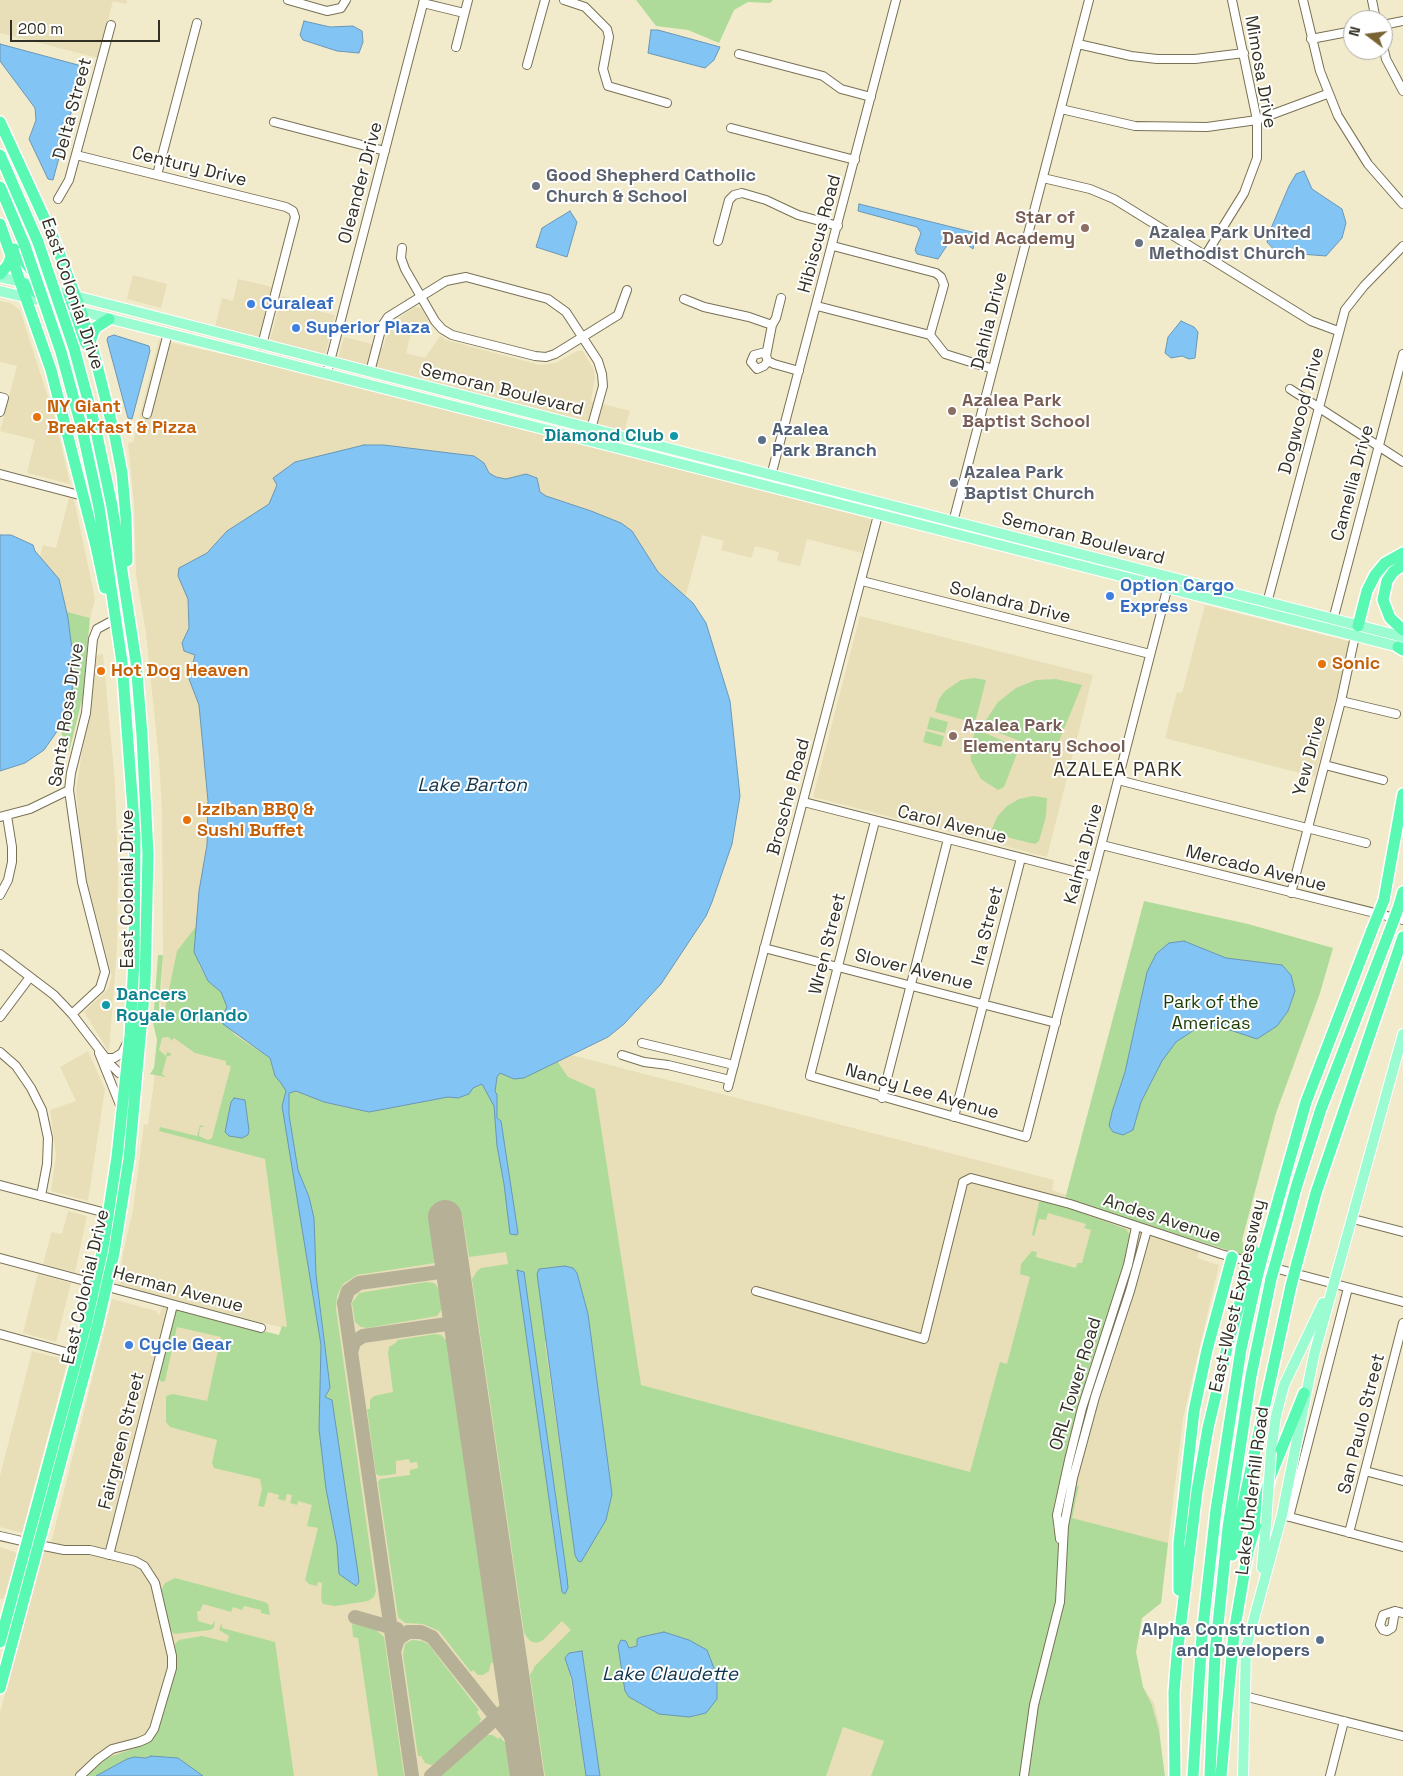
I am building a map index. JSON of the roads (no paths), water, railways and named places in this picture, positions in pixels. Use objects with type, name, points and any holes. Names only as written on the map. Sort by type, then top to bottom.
[{"type":"highway","points":[[0,122],[52,234],[81,311],[88,343]]},
{"type":"highway","name":"East Colonial Drive","points":[[0,155],[38,242],[74,348],[104,467],[126,588],[140,708],[148,854],[146,975],[131,1079],[122,1113],[101,1285]]},
{"type":"highway","name":"East Colonial Drive","points":[[0,187],[18,252],[61,352],[82,429],[100,516],[116,612],[128,715],[135,854],[135,946],[125,1190],[84,1357],[0,1642]]},
{"type":"highway","points":[[0,224],[6,238],[18,252],[42,291]]},
{"type":"highway","points":[[18,252],[30,256],[43,251],[49,245],[52,234]]},
{"type":"highway","points":[[0,275],[6,270],[18,252]]},
{"type":"highway","points":[[18,252],[21,282],[48,357],[99,560],[116,668],[128,715]]},
{"type":"highway","points":[[27,298],[42,291],[56,276],[60,268],[59,254]]},
{"type":"highway","points":[[21,282],[81,311]]},
{"type":"highway","points":[[41,336],[44,319],[60,302],[76,296]]},
{"type":"highway","points":[[60,302],[71,321],[88,343],[95,357],[115,437],[124,487],[127,544],[126,588]]},
{"type":"highway","points":[[88,343],[95,328],[109,318]]},
{"type":"highway","points":[[48,357],[51,342],[62,335],[70,335],[88,343]]},
{"type":"highway","points":[[1356,631],[1367,591],[1374,575],[1385,563],[1403,553]]},
{"type":"highway","points":[[1403,566],[1393,572],[1387,581],[1383,600],[1390,618],[1403,630]]},
{"type":"highway","points":[[132,772],[138,785],[140,841],[148,854]]},
{"type":"highway","points":[[1384,900],[1403,794]]},
{"type":"highway","name":"East-West Expressway","points":[[1193,1776],[1202,1636],[1216,1510],[1239,1357],[1261,1234],[1268,1231],[1306,1102],[1384,900],[1403,842]]},
{"type":"highway","points":[[135,854],[143,864],[148,880]]},
{"type":"highway","name":"East-West Expressway","points":[[1210,1776],[1215,1664],[1237,1465],[1251,1376],[1271,1278],[1321,1108],[1403,892]]},
{"type":"highway","points":[[1222,1591],[1297,1263],[1339,1123],[1403,937]]},
{"type":"highway","points":[[1179,1633],[1178,1543],[1194,1411],[1206,1350],[1232,1257]]},
{"type":"highway","points":[[1175,1776],[1174,1692],[1179,1633],[1198,1490],[1208,1428],[1228,1344],[1253,1276]]},
{"type":"highway","points":[[1221,1776],[1234,1633],[1248,1551],[1271,1475],[1304,1393]]},
{"type":"highway","name":"East Colonial Drive","points":[[0,1688],[30,1545]]},
{"type":"highway","points":[[0,1653],[4,1672]]},
{"type":"main road","points":[[0,275],[21,282]]},
{"type":"main road","points":[[0,291],[27,298],[60,302]]},
{"type":"main road","name":"Semoran Boulevard","points":[[42,291],[76,296],[370,372],[745,480],[878,515],[1169,583],[1267,603],[1333,620],[1356,631]]},
{"type":"main road","name":"Semoran Boulevard","points":[[81,311],[573,436],[607,433],[953,522],[1169,583],[1356,631],[1402,646]]},
{"type":"main road","points":[[745,480],[760,481],[771,476]]},
{"type":"main road","points":[[772,487],[783,482],[797,483]]},
{"type":"main road","name":"Lake Underhill Road","points":[[1245,1652],[1285,1516],[1304,1393],[1332,1284],[1353,1219],[1403,1034]]},
{"type":"main road","name":"Lake Underhill Road","points":[[1243,1776],[1245,1652],[1262,1567],[1271,1452],[1276,1416],[1284,1385],[1332,1284]]},
{"type":"street","points":[[288,0],[327,11],[341,8],[346,0]]},
{"type":"street","points":[[456,48],[468,0]]},
{"type":"street","points":[[527,65],[545,0]]},
{"type":"street","points":[[564,0],[585,8],[607,29],[609,37],[603,69],[608,86],[667,103]]},
{"type":"street","name":"Hibiscus Road","points":[[771,476],[833,246],[896,0]]},
{"type":"street","name":"Dahlia Drive","points":[[950,533],[1089,0]]},
{"type":"street","name":"Mimosa Drive","points":[[1205,256],[1244,193],[1257,158],[1257,120],[1232,0]]},
{"type":"street","points":[[1303,0],[1311,39],[1327,94],[1351,140],[1385,186],[1403,204]]},
{"type":"street","points":[[423,1],[464,13]]},
{"type":"street","name":"Oleander Drive","points":[[327,372],[423,1]]},
{"type":"street","points":[[157,175],[197,23]]},
{"type":"street","name":"Delta Street","points":[[58,198],[66,188],[112,25]]},
{"type":"street","points":[[1311,39],[1343,33]]},
{"type":"street","points":[[1078,44],[1131,56],[1157,59],[1195,59],[1244,53]]},
{"type":"street","points":[[739,54],[823,76],[841,89],[871,97]]},
{"type":"street","points":[[1387,60],[1403,91]]},
{"type":"street","points":[[1061,109],[1135,126],[1207,128],[1257,120],[1327,94]]},
{"type":"street","points":[[274,122],[385,151]]},
{"type":"street","points":[[731,128],[855,160]]},
{"type":"street","name":"Century Drive","points":[[76,155],[293,211],[295,217],[262,345]]},
{"type":"street","points":[[1043,178],[1090,189],[1114,200],[1311,321],[1338,331]]},
{"type":"street","points":[[718,241],[729,200],[734,195],[742,194],[766,200],[798,215],[838,226]]},
{"type":"street","points":[[833,246],[936,273],[941,277],[944,285],[930,335]]},
{"type":"street","name":"Dogwood Drive","points":[[1267,603],[1345,310],[1364,286],[1403,246]]},
{"type":"street","points":[[402,248],[401,258],[404,269],[442,329],[452,335],[546,357],[582,338],[618,315],[627,290]]},
{"type":"street","points":[[370,372],[382,326],[388,317],[446,281],[466,277],[548,298],[566,312],[598,361],[602,374],[602,386],[590,435]]},
{"type":"street","points":[[768,361],[766,352],[781,298]]},
{"type":"street","points":[[684,299],[704,307],[749,317],[772,325]]},
{"type":"street","points":[[817,306],[930,335],[945,354],[993,369]]},
{"type":"street","points":[[147,414],[168,333]]},
{"type":"street","points":[[766,352],[754,355],[751,362],[757,369],[764,366],[768,361]]},
{"type":"street","name":"Camellia Drive","points":[[1333,620],[1403,354]]},
{"type":"street","points":[[768,361],[799,371]]},
{"type":"street","points":[[1290,389],[1403,462]]},
{"type":"street","points":[[0,412],[2,398]]},
{"type":"street","points":[[0,474],[83,496]]},
{"type":"street","name":"Brosche Road","points":[[665,1065],[729,1084],[878,515]]},
{"type":"street","name":"Solandra Drive","points":[[862,581],[1150,654]]},
{"type":"street","name":"Kalmia Drive","points":[[1026,1137],[1169,583]]},
{"type":"street","name":"Santa Rosa Drive","points":[[72,1014],[100,988],[105,972],[82,882],[69,790],[71,773],[86,713],[94,639],[97,629],[110,622]]},
{"type":"street","name":"Yew Drive","points":[[1291,893],[1342,701],[1356,631]]},
{"type":"street","points":[[1342,701],[1396,714]]},
{"type":"street","points":[[1325,765],[1383,780]]},
{"type":"street","points":[[1118,780],[1307,830],[1366,843]]},
{"type":"street","points":[[0,895],[8,880],[12,862],[12,847],[3,816],[30,809],[69,790]]},
{"type":"street","name":"Carol Avenue","points":[[804,802],[1093,876]]},
{"type":"street","name":"Wren Street","points":[[810,1076],[876,821]]},
{"type":"street","points":[[882,1098],[948,839]]},
{"type":"street","name":"Mercado Avenue","points":[[1102,845],[1403,920]]},
{"type":"street","name":"Ira Street","points":[[954,1117],[1021,858]]},
{"type":"street","name":"Slover Avenue","points":[[764,948],[1056,1023]]},
{"type":"street","points":[[0,954],[54,995],[72,1014],[98,1049],[117,1070],[131,1079]]},
{"type":"street","points":[[0,1017],[30,976]]},
{"type":"street","points":[[107,1058],[114,1058],[122,1053],[130,1036]]},
{"type":"street","points":[[642,1043],[734,1065]]},
{"type":"street","points":[[98,1049],[111,1078],[122,1113]]},
{"type":"street","points":[[622,1055],[644,1062],[665,1065],[670,1050]]},
{"type":"street","points":[[0,1052],[32,1088],[42,1110],[48,1138],[47,1164],[41,1196]]},
{"type":"street","name":"Nancy Lee Avenue","points":[[810,1076],[882,1098],[1026,1137]]},
{"type":"street","points":[[111,1078],[131,1079]]},
{"type":"street","name":"Andes Avenue","points":[[756,1291],[924,1339],[962,1187],[964,1182],[971,1178],[1070,1204],[1232,1257],[1403,1302]]},
{"type":"street","points":[[0,1185],[110,1214]]},
{"type":"street","points":[[1353,1219],[1403,1232]]},
{"type":"street","name":"ORL Tower Road","points":[[1024,1776],[1034,1705],[1058,1610],[1069,1477],[1094,1369],[1115,1306],[1136,1227]]},
{"type":"street","name":"ORL Tower Road","points":[[1069,1477],[1130,1291],[1146,1230]]},
{"type":"street","name":"Herman Avenue","points":[[0,1258],[261,1328]]},
{"type":"street","name":"Lake Underhill Road","points":[[1285,1516],[1348,1288]]},
{"type":"street","name":"Fairgreen Street","points":[[109,1555],[173,1305]]},
{"type":"street","name":"San Paulo Street","points":[[1349,1533],[1403,1323]]},
{"type":"street","points":[[0,1334],[84,1357]]},
{"type":"street","points":[[1094,1369],[1103,1372]]},
{"type":"street","points":[[1365,1471],[1403,1480]]},
{"type":"street","points":[[1285,1516],[1403,1547]]},
{"type":"street","points":[[0,1536],[30,1545]]},
{"type":"street","points":[[0,1541],[64,1550],[90,1550],[109,1555],[144,1566],[155,1583],[172,1656],[172,1668],[154,1729],[148,1738],[112,1750],[98,1758],[80,1776]]},
{"type":"street","points":[[1244,1696],[1403,1736]]},
{"type":"street","points":[[1330,1776],[1344,1721]]},
{"type":"water","points":[[304,21],[330,27],[353,26],[362,31],[363,42],[359,53],[337,51],[303,40],[300,35]]},
{"type":"water","points":[[651,30],[658,30],[720,47],[714,60],[705,68],[648,53]]},
{"type":"water","points":[[0,44],[82,67],[53,180],[48,179],[29,139],[36,120],[35,108],[0,61]]},
{"type":"water","points":[[1304,171],[1312,189],[1342,209],[1346,223],[1342,238],[1326,256],[1301,254],[1291,258],[1276,252],[1267,242],[1289,186],[1296,174]]},
{"type":"water","points":[[859,204],[976,233],[973,249],[956,236],[952,238],[938,259],[917,254],[915,250],[921,233],[917,227],[858,211]]},
{"type":"water","points":[[570,211],[577,222],[567,257],[536,247],[542,228]]},
{"type":"water","points":[[1181,321],[1194,327],[1198,332],[1195,358],[1189,359],[1182,356],[1171,358],[1165,353],[1168,337]]},
{"type":"water","points":[[114,335],[149,346],[150,351],[132,419],[128,418],[107,340],[108,337]]},
{"type":"water","name":"Lake Barton","points":[[364,445],[384,445],[474,456],[484,463],[489,473],[496,477],[506,479],[526,474],[537,478],[540,492],[546,496],[621,523],[632,531],[658,572],[693,603],[706,623],[730,701],[740,796],[732,844],[712,902],[706,916],[661,984],[624,1024],[608,1037],[524,1078],[514,1079],[500,1073],[497,1077],[495,1092],[497,1094],[497,1118],[501,1121],[517,1235],[510,1234],[497,1146],[494,1106],[482,1084],[473,1088],[469,1094],[458,1098],[448,1097],[369,1112],[324,1102],[296,1091],[289,1093],[289,1115],[298,1170],[309,1197],[314,1218],[316,1275],[330,1388],[325,1397],[332,1400],[358,1573],[359,1582],[356,1586],[339,1574],[337,1545],[326,1489],[319,1429],[321,1345],[282,1106],[286,1091],[275,1076],[270,1058],[223,1024],[221,1018],[227,1007],[221,992],[208,981],[194,952],[199,891],[207,845],[208,801],[199,705],[189,679],[195,655],[184,651],[182,643],[189,628],[188,599],[178,576],[179,568],[207,553],[227,531],[269,504],[277,485],[273,478],[295,462]]},
{"type":"water","points":[[0,535],[11,535],[33,545],[35,551],[59,579],[68,618],[73,657],[72,698],[65,720],[44,750],[25,763],[0,771]]},
{"type":"water","points":[[1184,941],[1226,958],[1282,965],[1291,975],[1295,991],[1288,1011],[1277,1026],[1257,1039],[1218,1026],[1194,1030],[1176,1042],[1162,1061],[1141,1102],[1133,1130],[1123,1135],[1113,1132],[1109,1126],[1125,1072],[1147,972],[1156,954],[1169,943]]},
{"type":"water","points":[[234,1098],[245,1100],[249,1130],[248,1135],[242,1138],[229,1136],[225,1132],[231,1102]]},
{"type":"water","points":[[565,1266],[573,1268],[577,1273],[588,1314],[612,1494],[606,1520],[581,1562],[578,1561],[575,1555],[537,1274],[539,1269]]},
{"type":"water","points":[[517,1270],[524,1272],[567,1577],[568,1588],[565,1594],[562,1592]]},
{"type":"water","name":"Lake Claudette","points":[[664,1632],[689,1640],[707,1650],[717,1676],[717,1699],[706,1713],[689,1717],[659,1714],[629,1697],[625,1691],[618,1646],[621,1640],[626,1641],[629,1648],[637,1646],[637,1639],[641,1637]]},
{"type":"water","points":[[582,1651],[600,1776],[586,1776],[572,1679],[565,1658],[569,1653]]},
{"type":"water","points":[[151,1756],[178,1758],[203,1776],[96,1776],[127,1759]]},
{"type":"place","name":"Good Shepherd Catholic Church & School","points":[[536,186]]},
{"type":"place","name":"Star of David Academy","points":[[1085,228]]},
{"type":"place","name":"Azalea Park United Methodist Church","points":[[1139,243]]},
{"type":"place","name":"Curaleaf","points":[[251,304]]},
{"type":"place","name":"Superior Plaza","points":[[296,328]]},
{"type":"place","name":"Azalea Park Baptist School","points":[[952,411]]},
{"type":"place","name":"NY Giant Breakfast & Pizza","points":[[37,417]]},
{"type":"place","name":"Diamond Club","points":[[674,436]]},
{"type":"place","name":"Azalea Park Branch","points":[[762,440]]},
{"type":"place","name":"Azalea Park Baptist Church","points":[[954,483]]},
{"type":"place","name":"Option Cargo Express","points":[[1110,596]]},
{"type":"place","name":"Sonic","points":[[1322,664]]},
{"type":"place","name":"Hot Dog Heaven","points":[[101,671]]},
{"type":"place","name":"Azalea Park Elementary School","points":[[953,736]]},
{"type":"place","name":"Izziban BBQ & Sushi Buffet","points":[[187,820]]},
{"type":"place","name":"Dancers Royale Orlando","points":[[106,1005]]},
{"type":"place","name":"Cycle Gear","points":[[129,1345]]},
{"type":"place","name":"Alpha Construction and Developers","points":[[1320,1640]]},
{"type":"district","name":"AZALEA PARK","points":[[1118,771]]},
{"type":"park label","name":"Park of the Americas","points":[[1211,1013]]}]
